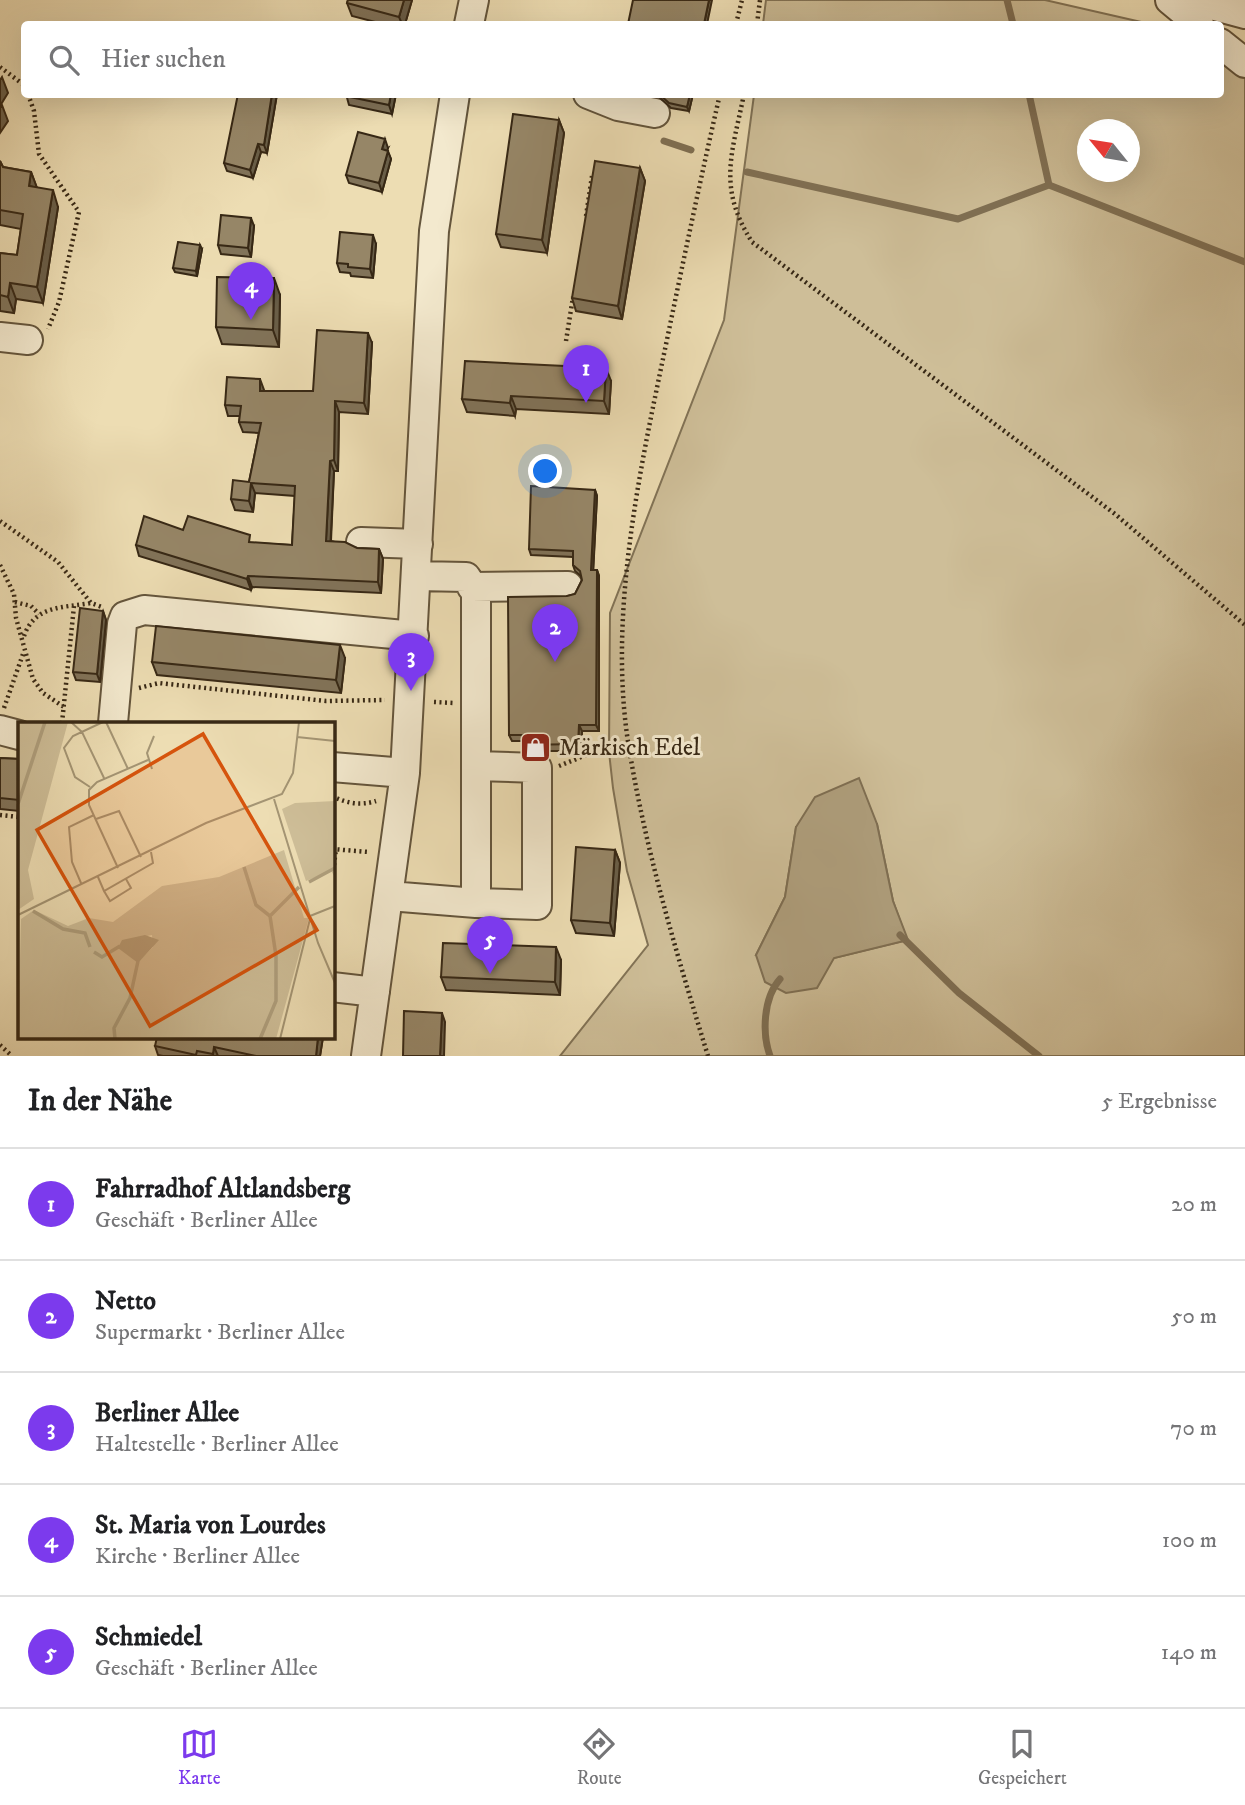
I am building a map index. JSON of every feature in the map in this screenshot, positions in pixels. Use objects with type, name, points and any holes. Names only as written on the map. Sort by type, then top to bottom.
[{"type":"street","points":[[470,21],[474,0]]},
{"type":"street","points":[[1170,0],[1195,21]]},
{"type":"street","points":[[1193,0],[1245,14]]},
{"type":"street","points":[[1224,46],[1245,63]]},
{"type":"street","points":[[366,1056],[405,773],[434,231],[454,98]]},
{"type":"street","points":[[598,98],[618,106],[655,113]]},
{"type":"street","points":[[0,337],[28,340]]},
{"type":"street","points":[[361,542],[418,544]]},
{"type":"street","points":[[417,576],[466,577],[476,593],[476,903]]},
{"type":"street","points":[[472,587],[568,586]]},
{"type":"street","points":[[113,722],[121,624],[125,617],[144,610],[414,636]]},
{"type":"street","points":[[0,730],[18,735]]},
{"type":"street","points":[[389,896],[537,905],[537,768],[476,766]]},
{"type":"street","points":[[334,767],[405,773]]},
{"type":"street","points":[[334,987],[375,992]]},
{"type":"path","points":[[737,21],[742,0]]},
{"type":"path","points":[[757,21],[760,0]]},
{"type":"path","points":[[0,67],[21,83]]},
{"type":"path","points":[[28,340],[46,335],[59,302],[79,212],[39,154],[34,111],[29,98]]},
{"type":"path","points":[[708,1056],[668,922],[629,746],[624,620],[638,477],[719,98]]},
{"type":"path","points":[[743,98],[728,175],[736,217],[752,242],[1115,514],[1245,625]]},
{"type":"path","points":[[586,217],[592,176]]},
{"type":"path","points":[[566,341],[575,286]]},
{"type":"path","points":[[0,525],[58,562],[91,603],[125,617]]},
{"type":"path","points":[[0,565],[15,602],[16,618],[33,679],[43,694],[64,707]]},
{"type":"path","points":[[15,602],[31,606],[39,614]]},
{"type":"path","points":[[23,637],[28,624],[52,607],[91,603]]},
{"type":"path","points":[[62,722],[74,606]]},
{"type":"path","points":[[0,721],[25,650]]},
{"type":"path","points":[[116,693],[159,683],[326,702],[389,699]]},
{"type":"path","points":[[537,776],[596,751],[629,746]]},
{"type":"path","points":[[334,797],[341,802],[381,802]]},
{"type":"path","points":[[0,815],[18,817]]},
{"type":"path","points":[[334,865],[334,849],[374,852]]},
{"type":"path","points":[[0,1045],[12,1056]]},
{"type":"shaded area","points":[[766,0],[1045,0],[1137,21],[763,21]]},
{"type":"shaded area","points":[[1224,58],[1245,76],[1245,1056],[560,1056],[648,945],[627,871],[613,788],[609,752],[610,613],[724,320],[754,98],[1224,98]],"holes":[[[877,824],[893,901],[907,940],[834,958],[756,955],[785,897],[796,827]]]},
{"type":"shaded area","points":[[859,778],[877,824],[893,901],[908,940],[834,958],[817,988],[786,993],[765,982],[756,955],[785,897],[796,827],[815,797]]},
{"type":"building","points":[[348,0],[404,0],[399,17],[347,3]]},
{"type":"building","points":[[633,0],[709,0],[705,21],[629,21]]},
{"type":"building","points":[[237,98],[271,98],[264,145],[258,144],[250,170],[224,163]]},
{"type":"building","points":[[355,98],[390,98],[389,105]]},
{"type":"building","points":[[663,98],[689,98],[687,107],[669,103]]},
{"type":"building","points":[[513,114],[559,120],[542,240],[496,234]]},
{"type":"building","points":[[358,132],[385,139],[382,149],[388,151],[379,183],[346,175]]},
{"type":"building","points":[[0,161],[3,167],[31,172],[29,186],[53,190],[37,287],[10,283],[8,297],[0,295],[0,253],[17,255],[23,214],[0,210]]},
{"type":"building","points":[[595,161],[640,168],[618,306],[572,298]]},
{"type":"building","points":[[221,215],[251,218],[248,248],[218,245]]},
{"type":"building","points":[[340,232],[373,235],[370,269],[337,263]]},
{"type":"building","points":[[178,242],[200,245],[196,271],[173,268]]},
{"type":"building","points":[[217,277],[274,278],[273,330],[216,327]]},
{"type":"building","points":[[317,330],[368,333],[364,403],[335,401],[334,460],[330,461],[326,541],[345,542],[357,548],[379,549],[378,582],[248,576],[247,579],[136,545],[144,516],[183,530],[188,516],[250,535],[249,542],[292,545],[295,486],[251,483],[249,501],[231,499],[233,480],[249,482],[261,423],[239,422],[241,406],[225,405],[227,377],[260,379],[260,391],[313,391]]},
{"type":"building","points":[[465,361],[606,368],[604,401],[511,396],[510,403],[462,399]]},
{"type":"building","points":[[531,486],[595,490],[591,570],[597,570],[596,725],[579,725],[578,744],[522,745],[522,735],[509,735],[508,597],[567,596],[575,594],[582,580],[580,571],[573,565],[573,551],[529,549]]},
{"type":"building","points":[[80,608],[103,611],[97,674],[73,672]]},
{"type":"building","points":[[156,626],[340,645],[336,680],[152,662]]},
{"type":"building","points":[[0,758],[18,759],[18,800],[0,798]]},
{"type":"building","points":[[576,847],[615,850],[610,923],[571,920]]},
{"type":"building","points":[[443,943],[556,947],[555,982],[441,977]]},
{"type":"building","points":[[404,1011],[442,1013],[440,1056],[403,1056]]},
{"type":"building","points":[[157,1038],[318,1038],[316,1056],[256,1056],[214,1047],[213,1054],[197,1051],[196,1055],[155,1046]]},
{"type":"waterway","points":[[1007,0],[1012,21]]},
{"type":"waterway","points":[[1030,98],[1049,185]]},
{"type":"waterway","points":[[664,141],[691,150]]},
{"type":"waterway","points":[[747,172],[958,219],[1049,185],[1245,262]]},
{"type":"waterway","points":[[900,935],[959,993],[1039,1056]]},
{"type":"waterway","points":[[770,1056],[765,1027],[767,1006],[780,979]]},
{"type":"place","name":"St. Maria von Lourdes","points":[[251,320]]},
{"type":"place","name":"Fahrradhof Altlandsberg","points":[[586,403]]},
{"type":"place","name":"Netto","points":[[555,662]]},
{"type":"place","name":"Berliner Allee","points":[[411,691]]},
{"type":"place","name":"Märkisch Edel","points":[[536,748]]},
{"type":"place","name":"Schmiedel","points":[[490,974]]}]
